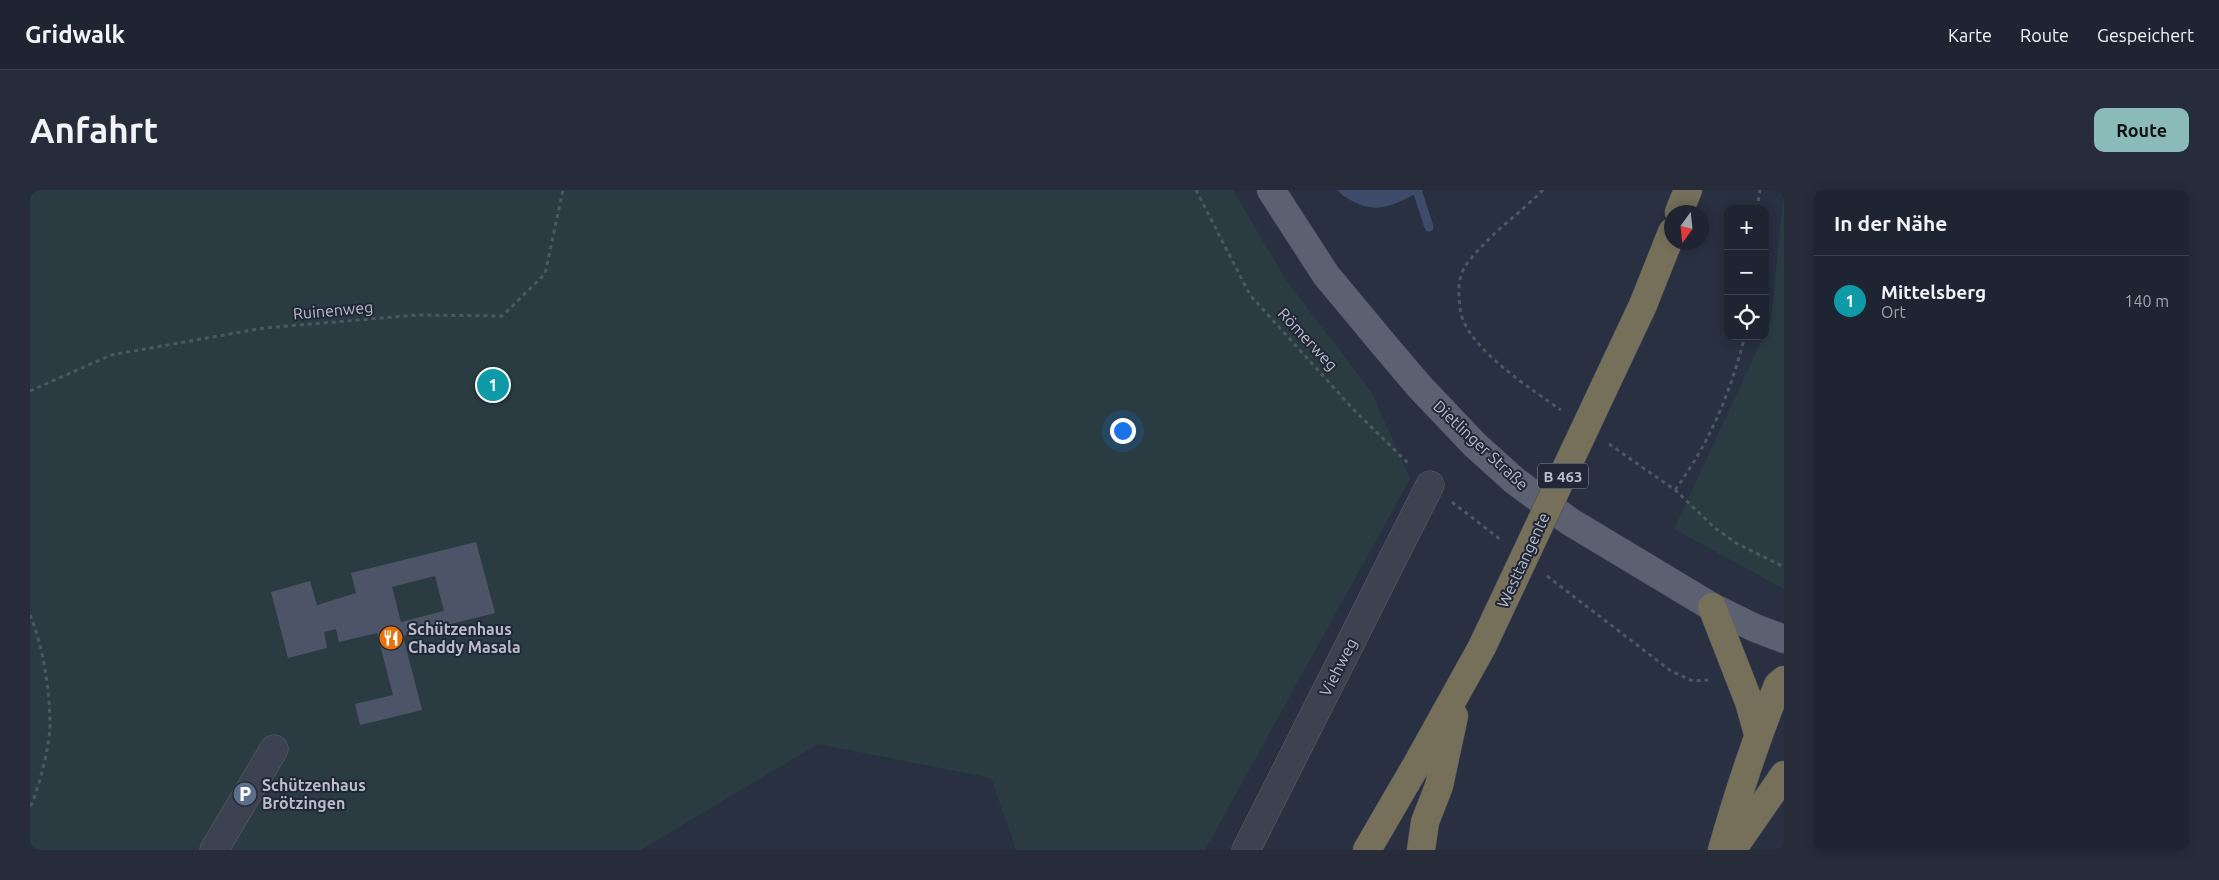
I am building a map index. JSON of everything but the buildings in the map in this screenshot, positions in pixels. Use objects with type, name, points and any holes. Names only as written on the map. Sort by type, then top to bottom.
[{"type":"highway","points":[[1682,205],[1688,190]]},
{"type":"highway","name":"Westtangente","points":[[1367,850],[1482,647],[1643,305],[1665,250]]},
{"type":"highway","points":[[1712,607],[1738,673],[1758,734]]},
{"type":"highway","points":[[1722,850],[1737,796],[1758,734],[1778,685],[1784,680]]},
{"type":"highway","name":"B 463","points":[[1421,850],[1425,822],[1439,786],[1460,688]]},
{"type":"highway","points":[[1732,850],[1784,775]]},
{"type":"main road","name":"Dietlinger Straße","points":[[1271,190],[1326,275],[1418,386],[1476,445],[1515,481],[1569,521],[1712,607],[1755,628],[1784,639]]},
{"type":"street","name":"Viehweg","points":[[1246,850],[1430,485]]},
{"type":"street","points":[[214,850],[274,749]]},
{"type":"path","name":"Ruinenweg","points":[[30,391],[111,355],[264,328],[417,316],[502,316],[546,274],[563,190]]},
{"type":"path","name":"Römerweg","points":[[1196,190],[1250,295],[1354,410],[1430,485],[1507,545]]},
{"type":"path","points":[[1464,322],[1460,309],[1459,287],[1465,267],[1484,243],[1518,215],[1543,190]]},
{"type":"path","points":[[1758,205],[1760,190]]},
{"type":"path","points":[[1675,490],[1697,459],[1717,420],[1735,374],[1744,340]]},
{"type":"path","points":[[1697,511],[1715,528],[1736,543],[1784,567]]},
{"type":"path","points":[[1546,575],[1671,671],[1693,681],[1717,679],[1738,673]]},
{"type":"path","points":[[30,615],[40,638],[50,723],[43,765],[30,808]]},
{"type":"shaded area","points":[[30,190],[1233,190],[1286,280],[1372,393],[1410,479],[1205,850],[1016,850],[991,778],[818,744],[641,850],[30,850]]},
{"type":"shaded area","points":[[1784,190],[1784,589],[1674,529],[1762,340],[1769,340],[1769,324],[1771,320]]},
{"type":"water","points":[[1338,190],[1424,190],[1390,205],[1373,208],[1354,202]]},
{"type":"waterway","points":[[1417,190],[1429,227]]},
{"type":"place","name":"Mittelsberg","points":[[493,385]]},
{"type":"place","name":"Schützenhaus Chaddy Masala","points":[[391,638]]},
{"type":"place","name":"Schützenhaus Brötzingen","points":[[245,794]]}]
